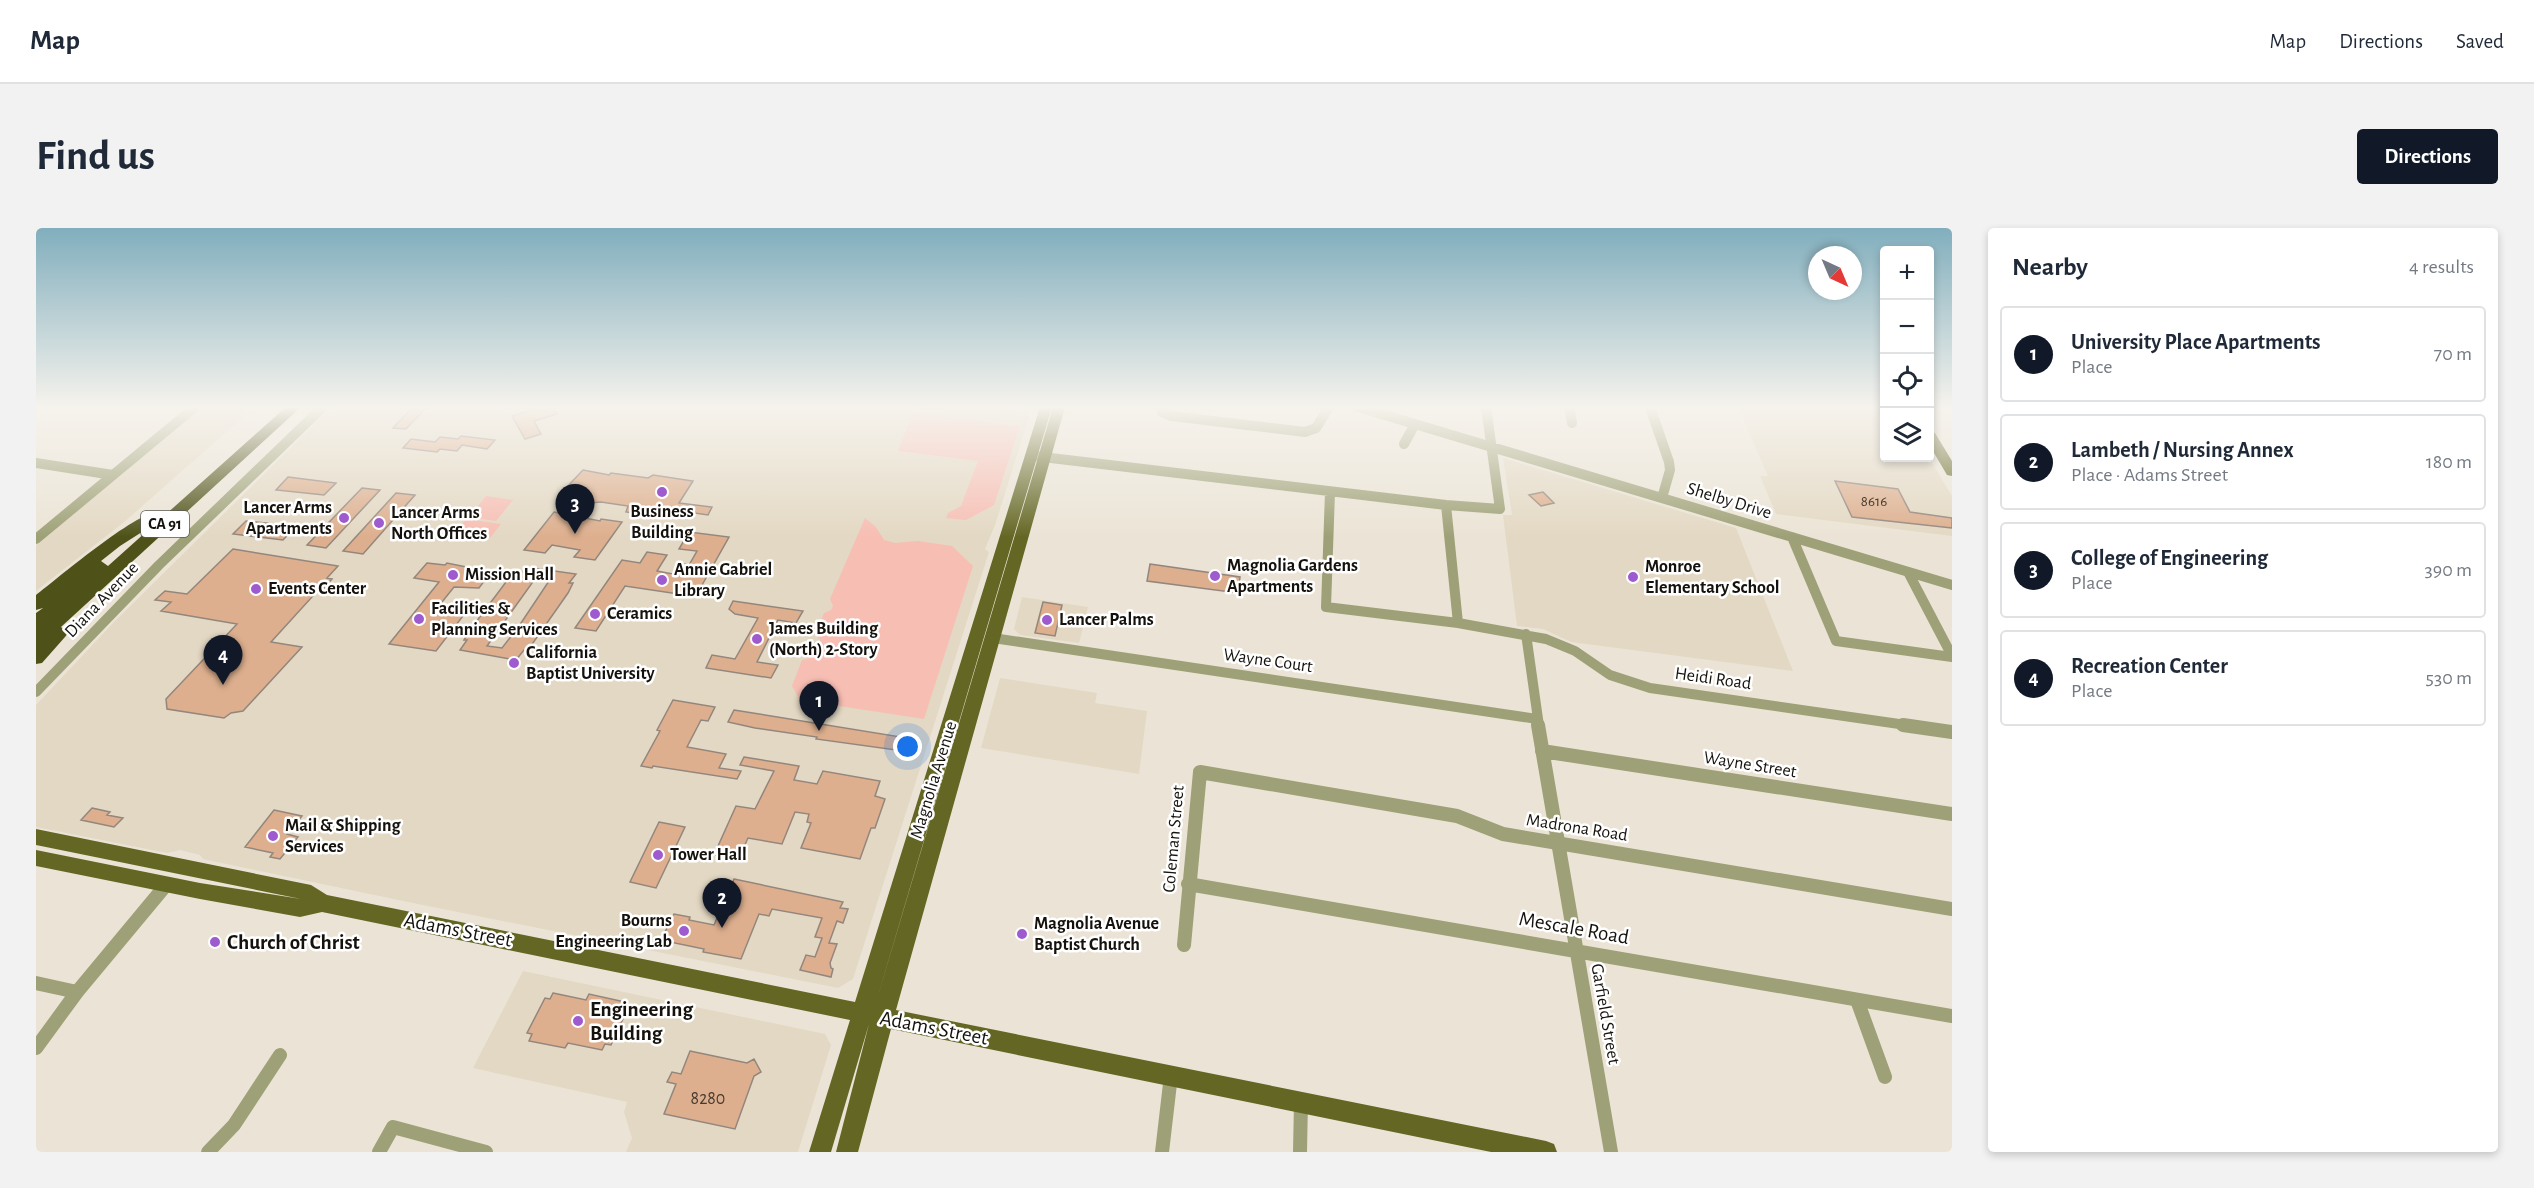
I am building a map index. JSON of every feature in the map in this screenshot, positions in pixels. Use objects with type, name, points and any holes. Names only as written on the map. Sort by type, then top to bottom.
[{"type":"highway","name":"CA 91","points":[[36,622],[230,450]]},
{"type":"highway","name":"CA 91","points":[[36,640],[247,450]]},
{"type":"highway","points":[[36,658],[114,581],[194,509],[200,493]]},
{"type":"highway","points":[[36,604],[114,542],[156,516]]},
{"type":"main road","name":"Magnolia Avenue","points":[[1038,457],[1039,450]]},
{"type":"main road","name":"Magnolia Avenue","points":[[820,1152],[873,1017],[1041,450]]},
{"type":"main road","points":[[1938,450],[1952,472]]},
{"type":"main road","name":"Adams Street","points":[[36,837],[311,893],[322,903]]},
{"type":"main road","name":"Adams Street","points":[[36,858],[260,902],[300,908],[322,903],[873,1017],[1301,1101],[1546,1152]]},
{"type":"main road","points":[[260,902],[279,893],[285,887]]},
{"type":"main road","name":"Magnolia Avenue","points":[[847,1152],[873,1017]]},
{"type":"street","points":[[36,538],[143,450]]},
{"type":"street","name":"Diana Avenue","points":[[36,692],[159,565],[278,450]]},
{"type":"street","points":[[1038,457],[1330,492],[1500,509],[1492,450]]},
{"type":"street","name":"Shelby Drive","points":[[1502,450],[1952,585]]},
{"type":"street","points":[[1662,498],[1670,470],[1665,450]]},
{"type":"street","points":[[36,463],[113,475]]},
{"type":"street","points":[[1330,492],[1326,607],[1458,623],[1446,505]]},
{"type":"street","points":[[1792,537],[1836,641],[1952,657]]},
{"type":"street","points":[[1908,572],[1952,657]]},
{"type":"street","name":"Heidi Road","points":[[1458,623],[1526,634],[1567,646],[1610,675],[1650,688],[1952,732]]},
{"type":"street","name":"Garfield Street","points":[[1526,634],[1542,751],[1611,1152]]},
{"type":"street","name":"Wayne Court","points":[[985,637],[1537,719]]},
{"type":"street","name":"Wayne Street","points":[[1542,751],[1952,814]]},
{"type":"street","name":"Madrona Road","points":[[1200,772],[1457,816],[1503,834],[1952,909]]},
{"type":"street","name":"Coleman Street","points":[[1185,945],[1188,884],[1200,772]]},
{"type":"street","name":"Mescale Road","points":[[1188,884],[1575,949],[1952,1016]]},
{"type":"street","points":[[36,1048],[77,992],[166,885]]},
{"type":"street","points":[[36,983],[77,992]]},
{"type":"street","points":[[1857,1000],[1884,1077]]},
{"type":"street","points":[[208,1152],[234,1125],[280,1055]]},
{"type":"street","points":[[1162,1152],[1171,1075]]},
{"type":"street","points":[[1300,1152],[1301,1101]]},
{"type":"street","points":[[379,1152],[393,1127],[486,1152]]},
{"type":"shaded area","points":[[150,450],[206,450],[124,522],[36,591],[36,545]]},
{"type":"shaded area","name":"California Baptist University","points":[[288,450],[1018,450],[985,549],[989,552],[853,979],[838,988],[403,901],[203,859],[200,855],[180,850],[167,853],[36,827],[36,705],[114,622]]},
{"type":"shaded area","points":[[1012,450],[994,505],[966,520],[946,518],[948,513],[961,506],[978,461],[898,451]]},
{"type":"shaded area","points":[[1757,450],[1880,450],[1880,462],[1931,462],[1952,496],[1952,536],[1776,514],[1760,476],[1768,476]]},
{"type":"shaded area","name":"Monroe Elementary School","points":[[1503,458],[1736,528],[1793,671],[1571,642],[1543,629],[1517,626],[1503,515],[1512,515]]},
{"type":"shaded area","points":[[486,496],[513,500],[496,521],[469,517]]},
{"type":"shaded area","points":[[865,518],[876,527],[884,540],[895,543],[918,541],[952,546],[973,566],[924,719],[800,700],[792,686],[802,660],[813,657],[821,650],[820,639],[815,635],[824,613],[831,610],[833,606],[830,599]]},
{"type":"shaded area","points":[[466,519],[501,524],[490,538],[455,533]]},
{"type":"shaded area","points":[[1022,597],[1088,607],[1079,643],[1020,635],[1014,629]]},
{"type":"shaded area","points":[[1000,678],[1097,693],[1095,703],[1147,711],[1139,774],[981,748]]},
{"type":"shaded area","points":[[523,971],[825,1034],[831,1045],[798,1152],[626,1152],[632,1138],[624,1112],[627,1102],[473,1068]]},
{"type":"building","points":[[583,470],[609,475],[611,473],[648,478],[653,475],[693,481],[679,503],[712,507],[708,515],[674,510],[669,518],[626,512],[628,506],[601,502],[589,503],[582,502],[581,499],[564,497],[568,492],[563,491]]},
{"type":"building","name":"Lancer Arms Apartments","points":[[288,477],[336,483],[324,495],[276,490]]},
{"type":"building","points":[[1835,481],[1898,489],[1910,512],[1952,518],[1952,528],[1852,517]]},
{"type":"building","name":"Lancer Arms Apartments","points":[[362,488],[380,490],[326,548],[307,545]]},
{"type":"building","points":[[1543,492],[1554,503],[1541,506],[1529,495]]},
{"type":"building","name":"Lancer Arms North Offices","points":[[396,493],[415,495],[363,554],[343,551]]},
{"type":"building","points":[[554,512],[600,521],[601,519],[622,522],[595,560],[574,557],[580,550],[552,545],[545,553],[524,550]]},
{"type":"building","name":"Lancer Arms Apartments","points":[[246,521],[296,526],[283,540],[233,534]]},
{"type":"building","points":[[689,532],[729,537],[697,594],[692,596],[625,586],[596,631],[575,628],[622,560],[640,563],[647,552],[667,555],[657,571],[678,575],[685,564],[689,565],[697,551],[679,549]]},
{"type":"building","points":[[233,549],[338,566],[327,578],[332,579],[324,588],[321,587],[271,642],[302,647],[243,711],[231,713],[224,718],[167,709],[166,699],[237,624],[161,611],[171,602],[155,600],[165,591],[187,594]]},
{"type":"building","points":[[427,563],[445,565],[447,563],[491,572],[479,588],[454,587],[438,607],[466,612],[436,651],[389,644],[439,582],[414,578]]},
{"type":"building","points":[[1150,564],[1240,577],[1238,593],[1147,581]]},
{"type":"building","points":[[526,567],[576,574],[569,583],[573,583],[568,593],[528,650],[524,650],[516,660],[460,650],[470,630],[509,578],[513,574],[520,575]],"holes":[[[537,576],[551,578],[502,648],[487,646]]]},
{"type":"building","name":"James Building (North) 2-Story","points":[[733,601],[803,611],[796,623],[778,620],[757,662],[778,665],[771,678],[706,668],[712,655],[735,659],[758,618],[735,614],[729,609]]},
{"type":"building","name":"Lancer Palms","points":[[1043,602],[1062,605],[1055,636],[1035,633]]},
{"type":"building","points":[[673,700],[715,707],[708,721],[701,720],[687,747],[726,754],[719,768],[741,771],[737,779],[641,766],[660,731],[657,730]]},
{"type":"building","points":[[734,710],[907,738],[903,751],[816,739],[817,737],[728,722]]},
{"type":"building","points":[[744,757],[799,766],[794,780],[817,784],[823,771],[880,781],[875,796],[885,799],[875,828],[871,828],[860,859],[801,848],[811,823],[807,822],[809,814],[795,812],[782,844],[748,838],[738,860],[714,855],[736,806],[755,809],[774,771],[740,765]]},
{"type":"building","points":[[92,808],[110,812],[107,815],[123,818],[114,827],[81,820]]},
{"type":"building","name":"Mail & Shipping Services","points":[[274,810],[302,816],[287,834],[298,837],[280,859],[270,857],[273,853],[245,847]]},
{"type":"building","name":"Tower Hall","points":[[659,822],[685,827],[656,888],[630,882]]},
{"type":"building","points":[[734,879],[843,902],[840,908],[848,909],[843,923],[837,921],[829,943],[837,944],[830,963],[833,969],[831,977],[800,970],[806,955],[815,957],[822,938],[815,937],[822,918],[772,909],[769,916],[759,914],[741,959],[703,952],[704,949],[670,942],[671,940],[662,938],[674,914],[690,917],[689,920],[714,925]]},
{"type":"building","name":"Engineering Building","points":[[553,993],[586,1000],[589,994],[625,1002],[622,1007],[628,1008],[611,1045],[605,1044],[602,1050],[568,1043],[565,1048],[529,1041],[532,1034],[527,1033],[545,998],[550,999]]},
{"type":"building","points":[[690,1051],[747,1063],[754,1059],[761,1072],[754,1076],[735,1129],[664,1114],[676,1084],[667,1082],[672,1072],[681,1074]]},
{"type":"place","name":"Business Building","points":[[662,492]]},
{"type":"place","name":"Lancer Arms Apartments","points":[[344,518]]},
{"type":"place","name":"Lancer Arms North Offices","points":[[379,523]]},
{"type":"place","name":"College of Engineering","points":[[575,534]]},
{"type":"place","name":"Mission Hall","points":[[453,575]]},
{"type":"place","name":"Magnolia Gardens Apartments","points":[[1215,576]]},
{"type":"place","name":"Monroe Elementary School","points":[[1633,577]]},
{"type":"place","name":"Annie Gabriel Library","points":[[662,580]]},
{"type":"place","name":"Events Center","points":[[256,589]]},
{"type":"place","name":"Ceramics","points":[[595,614]]},
{"type":"place","name":"Facilities & Planning Services","points":[[419,619]]},
{"type":"place","name":"Lancer Palms","points":[[1047,620]]},
{"type":"place","name":"James Building (North) 2-Story","points":[[757,639]]},
{"type":"place","name":"California Baptist University","points":[[514,663]]},
{"type":"place","name":"Recreation Center","points":[[223,685]]},
{"type":"place","name":"University Place Apartments","points":[[819,731]]},
{"type":"place","name":"Mail & Shipping Services","points":[[273,836]]},
{"type":"place","name":"Tower Hall","points":[[658,855]]},
{"type":"place","name":"Lambeth / Nursing Annex","points":[[722,928]]},
{"type":"place","name":"Bourns Engineering Lab","points":[[684,931]]},
{"type":"place","name":"Magnolia Avenue Baptist Church","points":[[1022,934]]},
{"type":"place","name":"Church of Christ","points":[[215,942]]},
{"type":"place","name":"Engineering Building","points":[[578,1021]]}]
